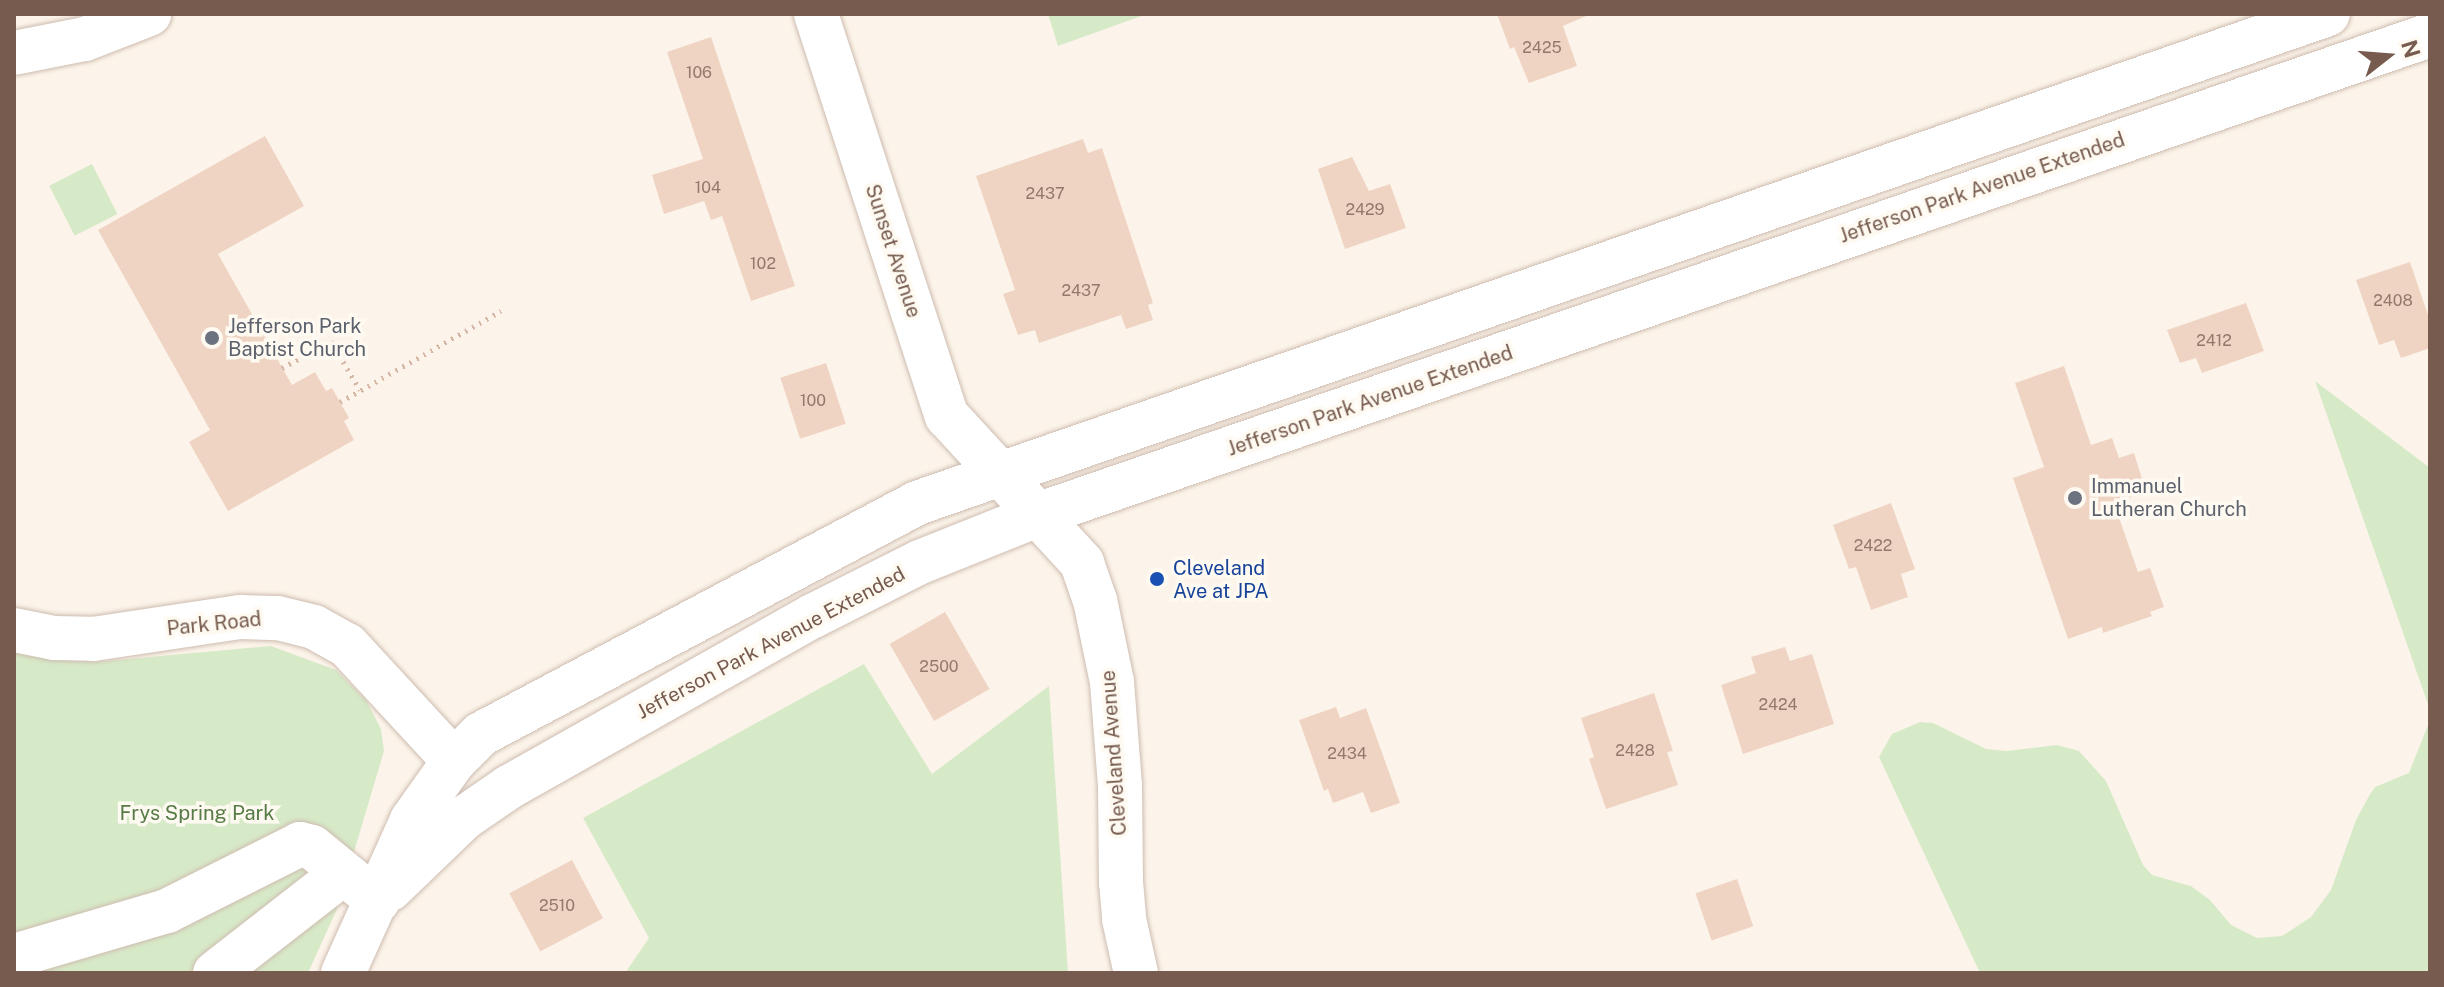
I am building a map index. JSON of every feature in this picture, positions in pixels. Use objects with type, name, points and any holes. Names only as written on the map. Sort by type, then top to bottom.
[{"type":"street","points":[[14,53],[85,39],[149,14]]},
{"type":"street","name":"Sunset Avenue","points":[[816,14],[947,416],[998,473]]},
{"type":"street","name":"Jefferson Park Avenue Extended","points":[[343,973],[412,820],[454,761],[481,734],[917,503],[2328,14]]},
{"type":"street","name":"Jefferson Park Avenue Extended","points":[[378,901],[464,818],[509,787],[813,616],[920,562],[1040,514],[2430,35]]},
{"type":"street","points":[[2038,113],[2055,162]]},
{"type":"street","name":"Cleveland Avenue","points":[[998,473],[1040,514],[1082,563],[1098,613],[1112,682],[1120,787],[1123,907],[1136,973]]},
{"type":"street","name":"Park Road","points":[[14,630],[54,638],[93,639],[241,617],[278,618],[314,627],[347,645],[454,761]]},
{"type":"street","points":[[14,956],[167,911],[300,844],[312,847],[378,901]]},
{"type":"street","points":[[215,973],[342,874]]},
{"type":"path","points":[[340,402],[501,311]]},
{"type":"path","points":[[282,368],[331,341],[360,390]]},
{"type":"green space","points":[[1048,14],[1147,14],[1058,46]]},
{"type":"green space","points":[[92,164],[117,214],[75,236],[49,186]]},
{"type":"green space","points":[[2315,381],[2430,468],[2430,710]]},
{"type":"green space","name":"Frys Spring Park","points":[[271,646],[336,670],[366,700],[381,729],[384,751],[337,909],[308,973],[14,973],[14,650],[44,658],[95,662]]},
{"type":"green space","points":[[864,664],[932,774],[1049,686],[1068,973],[625,973],[649,938],[583,818]]},
{"type":"green space","points":[[2430,720],[2430,973],[1980,973],[1879,757],[1892,734],[1920,722],[1933,723],[1986,749],[2007,751],[2057,745],[2079,751],[2106,781],[2143,865],[2152,875],[2191,886],[2210,900],[2231,925],[2257,938],[2282,936],[2311,917],[2331,890],[2356,820],[2369,796],[2375,787],[2409,773]]},
{"type":"building","points":[[1497,14],[1591,14],[1563,26],[1577,66],[1529,83],[1514,47],[1510,49]]},
{"type":"building","points":[[711,37],[795,286],[751,301],[722,216],[711,220],[704,201],[664,214],[652,175],[703,159],[667,52]]},
{"type":"building","name":"Jefferson Park Baptist Church","points":[[265,136],[304,206],[218,254],[292,385],[315,372],[326,391],[332,388],[349,418],[344,421],[354,440],[228,511],[189,442],[210,430],[98,230]]},
{"type":"building","points":[[1083,139],[1088,153],[1102,148],[1153,303],[1148,305],[1153,320],[1126,329],[1121,315],[1039,343],[1035,330],[1018,335],[1003,294],[1015,290],[976,176]]},
{"type":"building","points":[[1352,157],[1369,191],[1390,184],[1406,228],[1345,249],[1318,169]]},
{"type":"building","points":[[2410,262],[2430,321],[2430,348],[2401,358],[2394,340],[2379,345],[2356,280]]},
{"type":"building","points":[[2246,303],[2264,351],[2202,373],[2196,358],[2180,363],[2167,330]]},
{"type":"building","points":[[826,363],[846,424],[800,439],[780,378]]},
{"type":"building","name":"Immanuel Lutheran Church","points":[[2064,366],[2091,445],[2112,438],[2119,458],[2134,453],[2146,492],[2114,503],[2138,572],[2150,568],[2164,607],[2150,612],[2152,616],[2103,633],[2102,627],[2068,639],[2013,478],[2044,467],[2015,383]]},
{"type":"building","points":[[1891,503],[1915,569],[1901,574],[1908,597],[1871,610],[1856,567],[1849,569],[1833,525]]},
{"type":"building","points":[[945,612],[990,689],[934,721],[890,644]]},
{"type":"building","points":[[1785,647],[1790,661],[1812,654],[1834,724],[1743,754],[1721,685],[1756,673],[1751,657]]},
{"type":"building","points":[[1654,693],[1673,751],[1667,752],[1678,785],[1606,809],[1589,759],[1594,757],[1581,718]]},
{"type":"building","points":[[1336,707],[1340,718],[1366,708],[1400,803],[1371,813],[1363,792],[1333,803],[1328,789],[1324,791],[1299,720]]},
{"type":"building","points":[[572,860],[603,918],[540,952],[509,893]]},
{"type":"building","points":[[1737,879],[1753,926],[1712,941],[1695,893]]},
{"type":"place","name":"Jefferson Park Baptist Church","points":[[212,338]]},
{"type":"place","name":"Immanuel Lutheran Church","points":[[2075,498]]},
{"type":"place","name":"Cleveland Ave at JPA","points":[[1157,579]]}]
